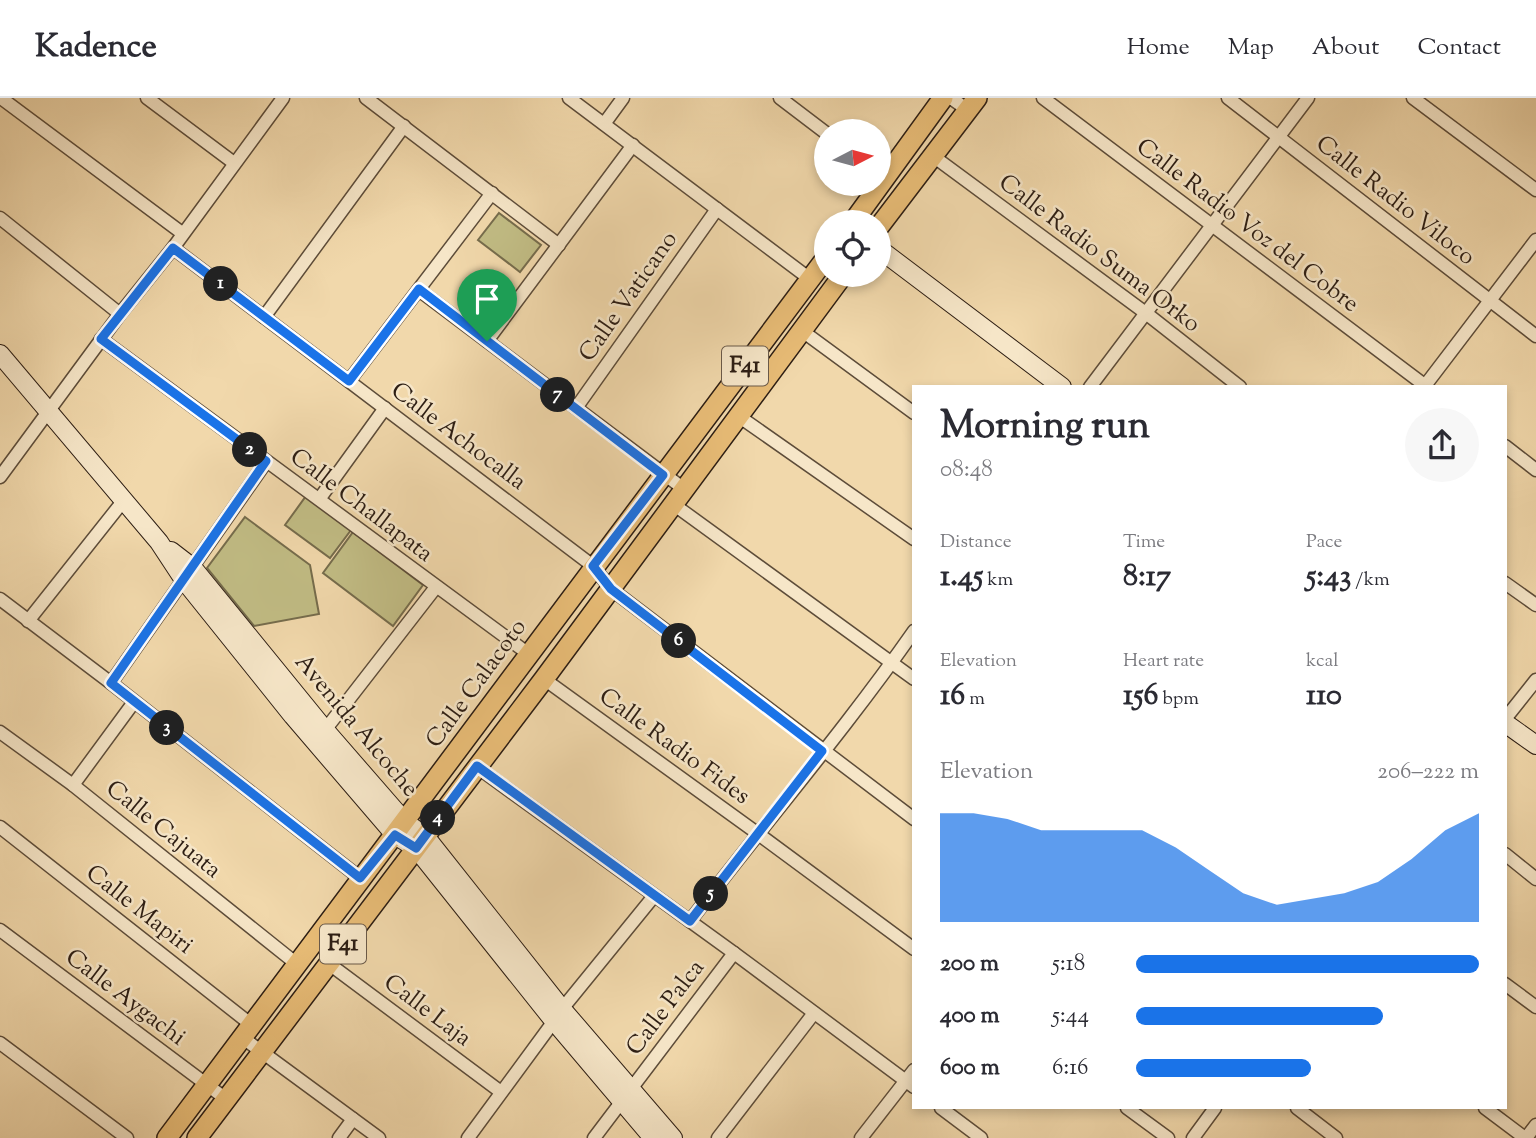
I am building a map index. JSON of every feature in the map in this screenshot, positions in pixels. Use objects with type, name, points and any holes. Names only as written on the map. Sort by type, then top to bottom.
[{"type":"main road","points":[[891,164],[943,98]]},
{"type":"main road","points":[[891,211],[972,104]]},
{"type":"main road","name":"Calle Calacoto","points":[[166,1138],[814,274]]},
{"type":"main road","name":"Calle Calacoto","points":[[197,1138],[544,679],[834,287]]},
{"type":"street","points":[[1,98],[182,233]]},
{"type":"street","points":[[148,98],[234,163]]},
{"type":"street","points":[[0,476],[283,98]]},
{"type":"street","points":[[366,98],[559,246]]},
{"type":"street","points":[[569,98],[810,279]]},
{"type":"street","points":[[604,124],[622,98]]},
{"type":"street","points":[[780,98],[814,124]]},
{"type":"street","points":[[951,98],[972,104]]},
{"type":"street","name":"Calle Radio Voz del Cobre","points":[[1043,98],[1424,385]]},
{"type":"street","name":"Calle Radio Viloco","points":[[1228,98],[1536,336]]},
{"type":"street","points":[[1092,385],[1308,98]]},
{"type":"street","points":[[1413,98],[1536,190]]},
{"type":"street","points":[[264,317],[404,126]]},
{"type":"street","points":[[487,341],[633,145]]},
{"type":"street","name":"Calle Radio Suma Orko","points":[[933,156],[1147,314],[1237,385]]},
{"type":"street","points":[[349,381],[492,193]]},
{"type":"street","name":"Calle Vaticano","points":[[576,408],[717,209]]},
{"type":"street","points":[[0,218],[120,314]]},
{"type":"street","points":[[1426,385],[1536,240]]},
{"type":"street","name":"Calle Achocalla","points":[[173,248],[593,566],[611,589],[912,818]]},
{"type":"street","points":[[891,258],[1059,385]]},
{"type":"street","points":[[419,289],[663,475],[679,497],[912,678]]},
{"type":"street","points":[[801,330],[912,411]]},
{"type":"street","name":"Calle Challapata","points":[[101,339],[530,655]]},
{"type":"street","name":"Avenida Alcoche","points":[[0,354],[159,542],[325,730],[400,828]]},
{"type":"street","points":[[320,498],[385,408]]},
{"type":"street","points":[[737,415],[912,538]]},
{"type":"street","points":[[1507,448],[1536,470]]},
{"type":"street","points":[[111,683],[266,461]]},
{"type":"street","points":[[29,621],[124,500]]},
{"type":"street","name":"Avenida Alcoche","points":[[188,574],[293,716],[400,828],[421,842],[558,1015],[626,1095],[673,1138]]},
{"type":"street","points":[[1507,584],[1536,606]]},
{"type":"street","points":[[325,730],[436,587]]},
{"type":"street","points":[[0,599],[360,878]]},
{"type":"street","points":[[690,921],[912,634]]},
{"type":"street","name":"Calle Radio Fides","points":[[544,679],[757,832],[912,948]]},
{"type":"street","points":[[1507,718],[1536,680]]},
{"type":"street","points":[[73,785],[134,702]]},
{"type":"street","points":[[1507,723],[1536,746]]},
{"type":"street","name":"Calle Cajuata","points":[[0,732],[73,785],[298,965]]},
{"type":"street","points":[[477,766],[814,1013],[911,1079],[861,1138]]},
{"type":"street","name":"Calle Mapiri","points":[[0,828],[248,1032],[261,1052],[379,1138]]},
{"type":"street","points":[[1507,856],[1536,878]]},
{"type":"street","points":[[468,1138],[558,1015],[654,896]]},
{"type":"street","name":"Calle Aygachi","points":[[0,930],[226,1099]]},
{"type":"street","name":"Calle Palca","points":[[594,1138],[734,953]]},
{"type":"street","name":"Calle Laja","points":[[328,963],[501,1092]]},
{"type":"street","points":[[1507,985],[1536,1007]]},
{"type":"street","points":[[718,1138],[814,1013]]},
{"type":"street","points":[[0,1043],[128,1138]]},
{"type":"street","name":"Avenida Alcoche","points":[[626,1095],[653,1138]]},
{"type":"street","points":[[942,1109],[981,1138]]},
{"type":"street","points":[[1128,1109],[1168,1138]]},
{"type":"street","points":[[1193,1138],[1214,1109]]},
{"type":"street","points":[[1298,1109],[1336,1138]]},
{"type":"street","points":[[1486,1109],[1525,1138],[1536,1125]]},
{"type":"street","points":[[339,1138],[353,1119]]},
{"type":"shaded area","points":[[499,213],[541,245],[520,272],[478,240]]},
{"type":"shaded area","points":[[306,496],[351,530],[330,558],[285,525]]},
{"type":"shaded area","points":[[245,517],[310,565],[319,614],[254,626],[207,568]]},
{"type":"shaded area","points":[[353,532],[423,585],[393,626],[323,573]]},
{"type":"route","points":[[173,248],[349,381],[419,289],[487,341],[663,475],[593,566],[611,589],[822,751],[690,921],[477,766],[416,848],[395,835],[360,878],[111,683],[266,461],[101,339],[173,248]]}]
